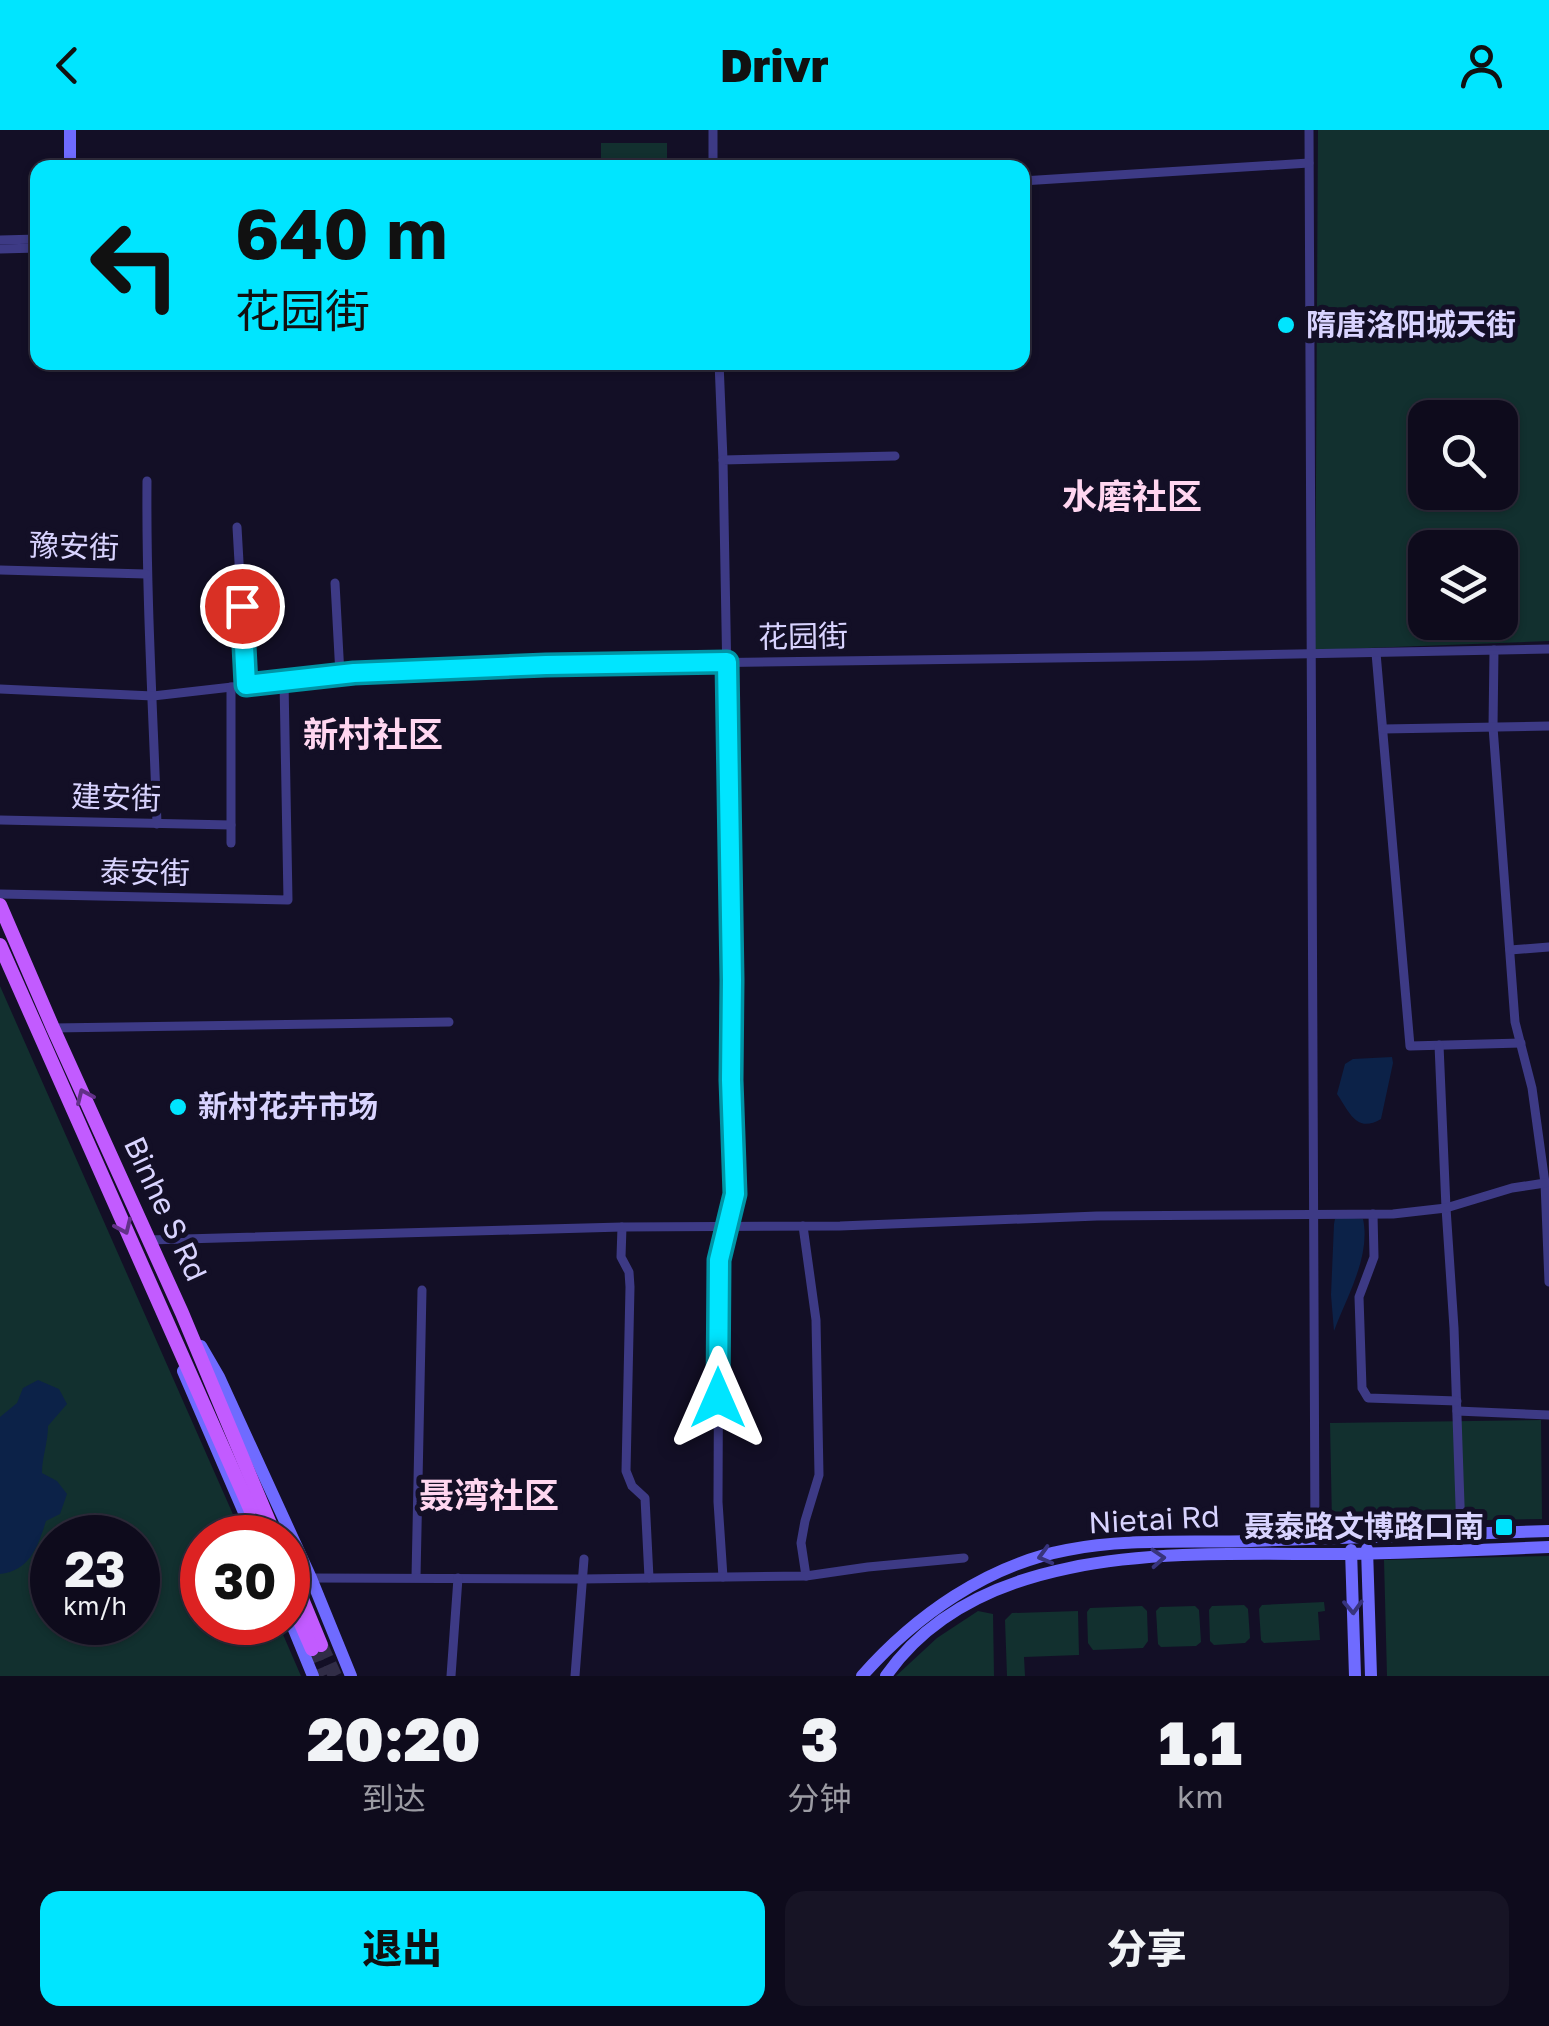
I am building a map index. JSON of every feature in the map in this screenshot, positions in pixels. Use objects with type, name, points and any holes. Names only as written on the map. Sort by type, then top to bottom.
[{"type":"main road","points":[[67,160],[68,130]]},
{"type":"main road","name":"Binhe S Rd","points":[[0,904],[23,978],[252,1515]]},
{"type":"main road","name":"Binhe S Rd","points":[[0,945],[53,1028],[182,1313],[266,1515]]},
{"type":"main road","points":[[182,1313],[219,1377],[351,1676]]},
{"type":"main road","points":[[166,1321],[190,1391],[245,1515]]},
{"type":"main road","name":"Nietai Rd","points":[[862,1676],[896,1640],[974,1585],[1027,1561],[1067,1550],[1106,1545],[1549,1531]]},
{"type":"main road","points":[[1351,1537],[1355,1676]]},
{"type":"main road","points":[[1367,1537],[1371,1676]]},
{"type":"main road","name":"Nietai Rd","points":[[886,1676],[902,1654],[942,1619],[983,1596],[1023,1579],[1096,1563],[1198,1555],[1549,1547]]},
{"type":"main road","points":[[310,1628],[317,1648],[310,1635]]},
{"type":"main road","points":[[300,1645],[312,1676]]},
{"type":"street","points":[[713,130],[713,160]]},
{"type":"street","points":[[1309,130],[1315,1538]]},
{"type":"street","points":[[1030,180],[1309,163]]},
{"type":"street","points":[[0,240],[30,239]]},
{"type":"street","points":[[0,249],[30,248]]},
{"type":"street","points":[[719,370],[735,1194],[719,1260],[718,1502],[724,1577]]},
{"type":"street","points":[[724,460],[895,456]]},
{"type":"street","points":[[148,481],[146,574],[156,824]]},
{"type":"street","points":[[238,527],[246,685]]},
{"type":"street","name":"豫安街","points":[[0,570],[146,574]]},
{"type":"street","points":[[335,583],[340,675]]},
{"type":"street","name":"花园街","points":[[0,689],[153,696],[340,675],[546,665],[1549,649]]},
{"type":"street","points":[[1494,650],[1494,727],[1516,1022],[1532,1088],[1545,1183],[1549,1282]]},
{"type":"street","points":[[1376,653],[1410,1046],[1520,1043]]},
{"type":"street","name":"泰安街","points":[[0,894],[288,900],[284,681]]},
{"type":"street","points":[[231,687],[231,843]]},
{"type":"street","points":[[1382,729],[1549,726]]},
{"type":"street","name":"建安街","points":[[0,820],[232,825]]},
{"type":"street","points":[[1510,950],[1549,948]]},
{"type":"street","points":[[53,1028],[450,1022]]},
{"type":"street","points":[[1439,1045],[1461,1534]]},
{"type":"street","points":[[148,1240],[1097,1216],[1373,1214],[1446,1208],[1512,1188],[1545,1183]]},
{"type":"street","points":[[1373,1214],[1374,1258],[1360,1297],[1362,1388],[1368,1398],[1549,1415]]},
{"type":"street","points":[[804,1226],[816,1320],[819,1475],[801,1543],[806,1576]]},
{"type":"street","points":[[622,1227],[621,1258],[629,1272],[630,1287],[626,1471],[632,1486],[645,1498],[649,1578]]},
{"type":"street","points":[[416,1577],[422,1290]]},
{"type":"street","points":[[311,1578],[806,1576],[964,1558]]},
{"type":"street","points":[[575,1676],[584,1559]]},
{"type":"street","points":[[451,1676],[458,1578]]},
{"type":"green space","points":[[1318,130],[1549,130],[1549,641],[1315,650]]},
{"type":"green space","points":[[601,143],[667,143],[667,160],[601,160]]},
{"type":"green space","points":[[0,986],[233,1515],[180,1515],[180,1645],[288,1645],[301,1676],[0,1676]]},
{"type":"green space","points":[[1541,1420],[1542,1519],[1332,1523],[1330,1423]]},
{"type":"green space","points":[[1549,1556],[1549,1676],[1387,1676],[1384,1560]]},
{"type":"green space","points":[[1324,1602],[1325,1611],[1318,1612],[1320,1640],[1261,1640],[1262,1605]]},
{"type":"green space","points":[[1244,1605],[1248,1609],[1250,1638],[1245,1643],[1214,1645],[1210,1641],[1212,1606]]},
{"type":"green space","points":[[1142,1606],[1147,1611],[1148,1641],[1143,1648],[1093,1650],[1088,1643],[1090,1608]]},
{"type":"green space","points":[[1195,1606],[1199,1610],[1201,1642],[1196,1646],[1161,1647],[1156,1611],[1160,1607]]},
{"type":"green space","points":[[978,1611],[993,1614],[994,1676],[896,1676],[937,1638]]},
{"type":"green space","points":[[1078,1611],[1079,1655],[1024,1657],[1025,1676],[1007,1676],[1005,1620],[1012,1613]]},
{"type":"water","points":[[1392,1057],[1381,1119],[1359,1122],[1337,1094],[1345,1064],[1353,1059]]},
{"type":"water","points":[[1340,1217],[1363,1219],[1365,1233],[1356,1276],[1334,1331],[1334,1224]]},
{"type":"water","points":[[38,1380],[59,1389],[67,1404],[48,1426],[42,1473],[57,1481],[67,1494],[60,1514],[30,1515],[30,1557],[19,1568],[0,1574],[0,1417],[17,1403],[23,1388]]},
{"type":"tunnel","points":[[321,1645],[335,1676]]},
{"type":"tunnel","points":[[312,1649],[323,1676]]},
{"type":"place","name":"隋唐洛阳城天街","points":[[1286,325]]},
{"type":"place","name":"新村花卉市场","points":[[178,1107]]},
{"type":"place","name":"聂泰路文博路口南","points":[[1504,1527]]},
{"type":"district","name":"水磨社区","points":[[1132,497]]},
{"type":"district","name":"新村社区","points":[[373,735]]},
{"type":"district","name":"聂湾社区","points":[[489,1496]]},
{"type":"route","points":[[242,606],[246,685],[354,673],[727,662],[735,1194],[719,1260],[718,1398]]}]
